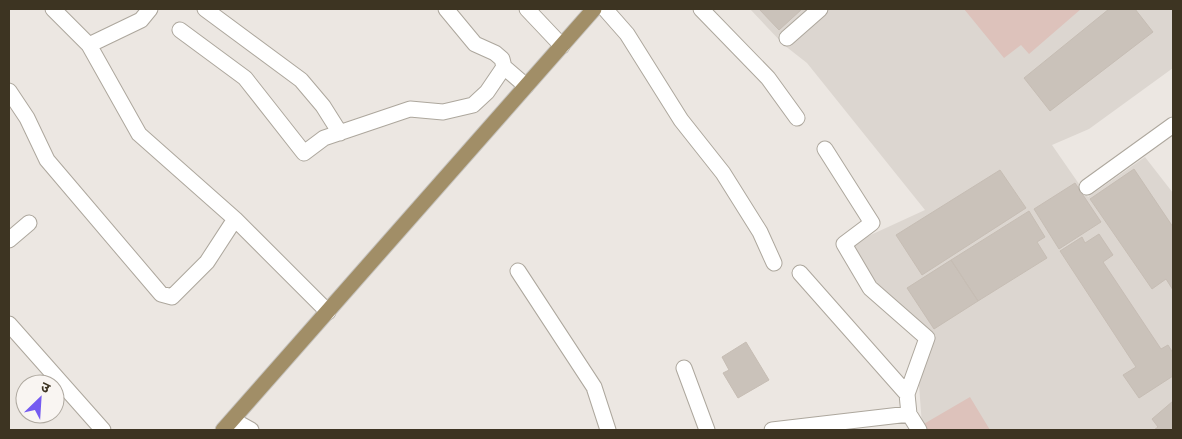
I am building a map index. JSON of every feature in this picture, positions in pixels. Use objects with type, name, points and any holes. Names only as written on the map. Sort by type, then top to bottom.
[{"type":"main road","points":[[228,425],[594,9]]},
{"type":"street","points":[[53,9],[90,45],[139,134],[235,219],[328,312]]},
{"type":"street","points":[[90,45],[141,20],[150,9]]},
{"type":"street","points":[[204,9],[301,80],[323,106],[340,133]]},
{"type":"street","points":[[446,9],[476,44],[495,53],[502,59],[504,67],[526,86]]},
{"type":"street","points":[[527,9],[562,46]]},
{"type":"street","points":[[605,9],[627,34],[680,120],[723,173],[760,232],[774,263]]},
{"type":"street","points":[[701,9],[768,78],[797,118]]},
{"type":"street","points":[[786,38],[820,9]]},
{"type":"street","points":[[180,30],[244,78],[304,153],[324,138],[410,109],[442,112],[473,105],[487,92],[504,67]]},
{"type":"street","points":[[9,91],[27,118],[47,160],[161,294],[172,297],[207,262],[235,219]]},
{"type":"street","points":[[1087,188],[1173,125]]},
{"type":"street","points":[[825,149],[872,223],[844,244],[870,288],[927,338],[907,394],[909,414],[919,430]]},
{"type":"street","points":[[9,240],[29,223]]},
{"type":"street","points":[[518,271],[594,387],[608,430]]},
{"type":"street","points":[[800,273],[907,394]]},
{"type":"street","points":[[9,324],[103,430]]},
{"type":"street","points":[[684,368],[707,430]]},
{"type":"street","points":[[772,430],[909,414]]},
{"type":"street","points":[[228,425],[251,430]]},
{"type":"shaded area","points":[[750,9],[1173,9],[1173,68],[1089,129],[1052,145],[1088,197],[1145,157],[1173,193],[1173,430],[925,430],[922,425],[919,385],[934,337],[882,294],[851,244],[925,210],[807,63],[784,45]]},
{"type":"shaded area","points":[[964,9],[1081,9],[1029,54],[1021,45],[1004,58]]},
{"type":"shaded area","points":[[970,397],[990,430],[925,430],[922,425]]},
{"type":"building","points":[[759,9],[802,9],[779,30]]},
{"type":"building","points":[[1109,9],[1135,9],[1153,32],[1050,111],[1024,78]]},
{"type":"building","points":[[1134,169],[1173,227],[1173,290],[1166,279],[1152,289],[1090,199]]},
{"type":"building","points":[[1000,170],[1026,208],[922,275],[896,235]]},
{"type":"building","points":[[1075,183],[1101,222],[1059,249],[1034,209]]},
{"type":"building","points":[[1029,211],[1045,237],[1037,242],[1047,258],[978,301],[951,260]]},
{"type":"building","points":[[1099,234],[1113,255],[1103,262],[1161,349],[1168,345],[1173,353],[1173,376],[1139,398],[1123,375],[1136,367],[1060,251],[1082,237],[1085,243]]},
{"type":"building","points":[[951,260],[978,301],[934,329],[907,288]]},
{"type":"building","points":[[746,342],[769,380],[738,398],[723,373],[729,370],[722,357]]},
{"type":"building","points":[[1173,401],[1173,430],[1154,430],[1158,427],[1152,419]]}]
